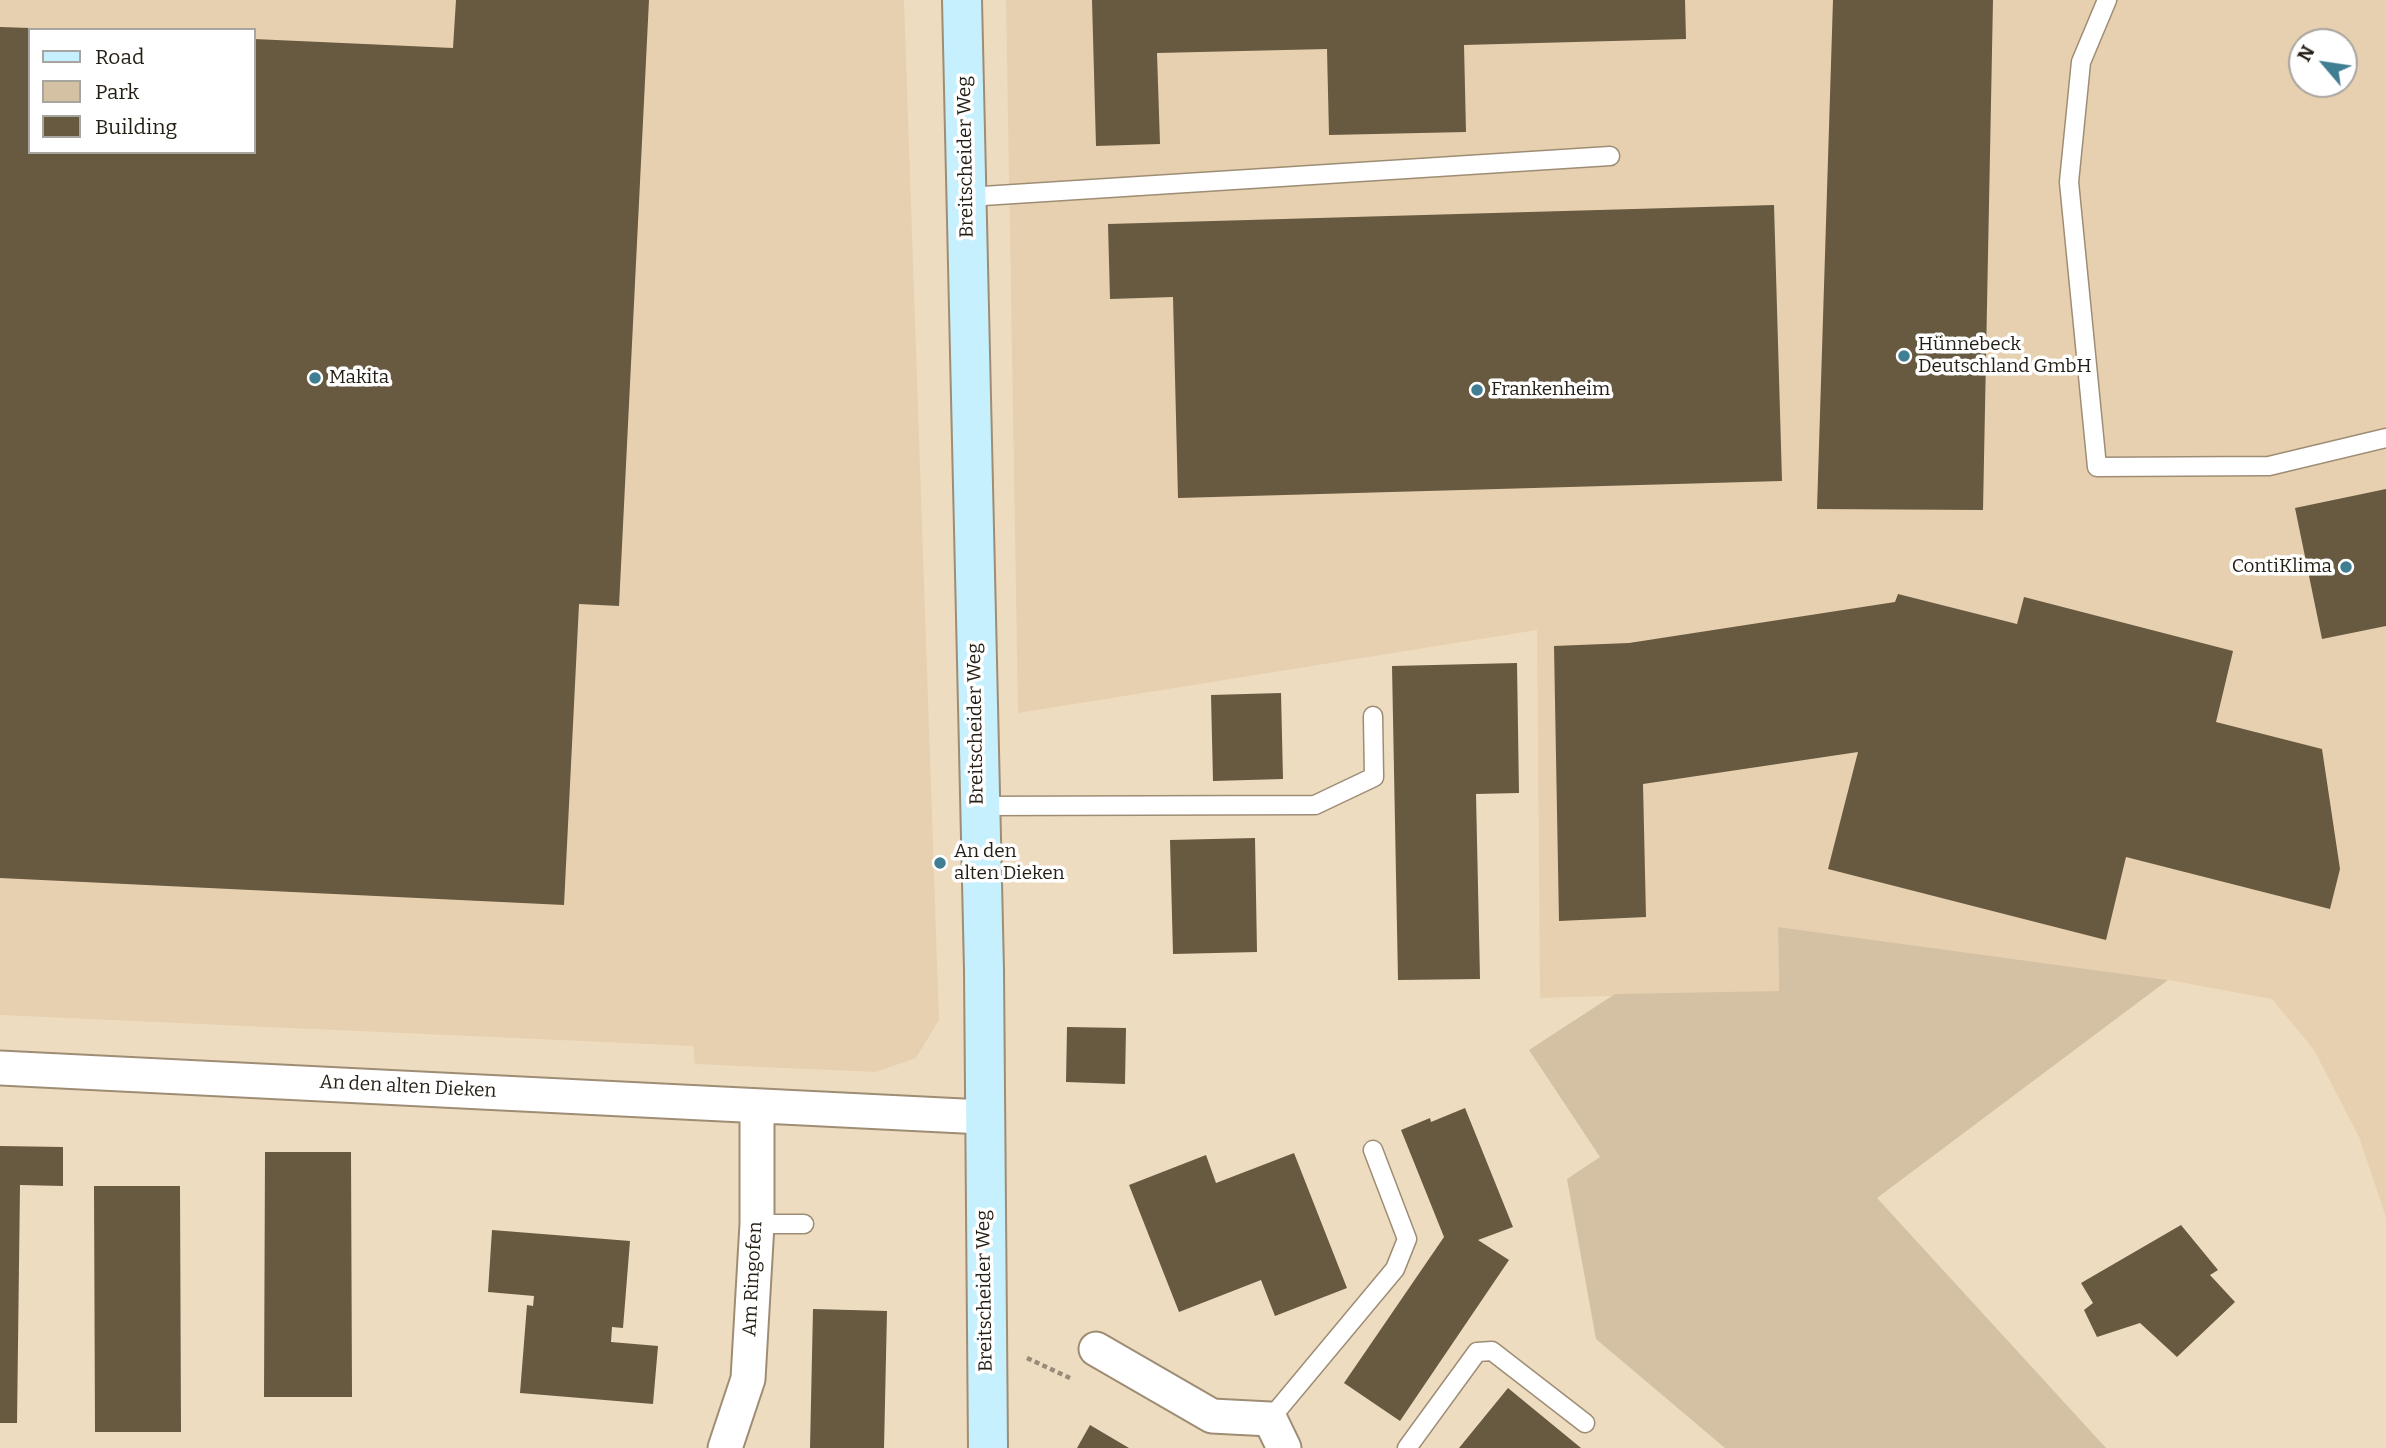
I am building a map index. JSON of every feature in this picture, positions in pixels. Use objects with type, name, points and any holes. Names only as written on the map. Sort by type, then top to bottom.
[{"type":"main road","name":"Breitscheider Weg","points":[[962,0],[978,806],[984,970],[983,1117],[988,1448]]},
{"type":"street","name":"An den alten Dieken","points":[[0,1069],[983,1117]]},
{"type":"street","name":"Am Ringofen","points":[[725,1448],[747,1379],[757,1224],[757,1107]]},
{"type":"street","points":[[1096,1349],[1212,1416],[1277,1434]]},
{"type":"lane","points":[[2107,0],[2081,62],[2069,182],[2097,467],[2269,466],[2386,438]]},
{"type":"lane","points":[[967,197],[1610,156]]},
{"type":"lane","points":[[978,806],[1315,805],[1374,777],[1373,716]]},
{"type":"lane","points":[[1277,1434],[1395,1269],[1407,1239],[1373,1150]]},
{"type":"lane","points":[[757,1224],[804,1224]]},
{"type":"lane","points":[[1406,1448],[1477,1352],[1492,1351],[1586,1423]]},
{"type":"path","points":[[985,1350],[1031,1359],[1079,1383],[1096,1349]]},
{"type":"shaded area","points":[[0,0],[904,0],[939,1020],[916,1058],[876,1072],[695,1064],[693,1046],[0,1015]]},
{"type":"shaded area","points":[[1006,0],[2386,0],[2386,1217],[2359,1137],[2314,1050],[2272,999],[2168,980],[1778,927],[1779,991],[1540,998],[1537,630],[1018,713]]},
{"type":"green space","points":[[1778,927],[2168,980],[1877,1198],[2106,1448],[1725,1448],[1596,1339],[1567,1179],[1600,1157],[1529,1050],[1615,994],[1779,991]]},
{"type":"building","name":"Makita","points":[[456,0],[649,0],[619,606],[579,604],[564,905],[0,878],[0,27],[30,28],[28,154],[256,154],[256,39],[453,48]]},
{"type":"building","points":[[1092,0],[1685,0],[1686,39],[1464,45],[1466,132],[1329,135],[1327,49],[1157,53],[1160,144],[1096,146]]},
{"type":"building","name":"Hünnebeck Deutschland GmbH","points":[[1833,0],[1993,0],[1983,510],[1817,509]]},
{"type":"building","name":"Frankenheim","points":[[1774,205],[1782,481],[1178,498],[1173,297],[1110,299],[1108,224]]},
{"type":"building","name":"ContiKlima","points":[[2386,489],[2386,626],[2322,639],[2295,508]]},
{"type":"building","points":[[1898,594],[2017,624],[2024,597],[2233,651],[2216,722],[2322,749],[2340,869],[2330,909],[2126,857],[2106,940],[1828,869],[1858,752],[1643,784],[1646,917],[1559,921],[1554,646],[1629,643],[1895,602]]},
{"type":"building","points":[[1517,663],[1519,793],[1476,794],[1480,979],[1398,980],[1392,666]]},
{"type":"building","points":[[1281,693],[1283,779],[1213,781],[1211,695]]},
{"type":"building","points":[[1255,838],[1257,952],[1173,954],[1170,840]]},
{"type":"building","points":[[1067,1027],[1126,1028],[1125,1084],[1066,1082]]},
{"type":"building","points":[[1465,1108],[1513,1227],[1478,1240],[1509,1260],[1400,1421],[1344,1383],[1444,1237],[1401,1130],[1430,1118],[1431,1122]]},
{"type":"building","points":[[0,1146],[63,1147],[63,1186],[20,1185],[17,1423],[0,1423]]},
{"type":"building","points":[[265,1152],[351,1152],[352,1397],[264,1397]]},
{"type":"building","points":[[1294,1153],[1347,1288],[1275,1316],[1261,1280],[1179,1312],[1129,1185],[1206,1155],[1216,1183]]},
{"type":"building","points":[[94,1186],[180,1186],[181,1432],[95,1432]]},
{"type":"building","points":[[2181,1225],[2218,1270],[2210,1275],[2235,1302],[2177,1357],[2140,1323],[2097,1337],[2084,1310],[2093,1303],[2081,1283]]},
{"type":"building","points":[[492,1230],[630,1241],[623,1328],[612,1327],[611,1342],[658,1346],[653,1404],[520,1393],[527,1305],[533,1306],[534,1296],[488,1292]]},
{"type":"building","points":[[813,1309],[887,1311],[884,1448],[810,1448]]},
{"type":"building","points":[[1508,1388],[1581,1448],[1459,1448]]},
{"type":"building","points":[[1090,1425],[1129,1448],[1077,1448]]},
{"type":"place","name":"Hünnebeck Deutschland GmbH","points":[[1904,356]]},
{"type":"place","name":"Makita","points":[[315,378]]},
{"type":"place","name":"Frankenheim","points":[[1477,390]]},
{"type":"place","name":"ContiKlima","points":[[2346,567]]},
{"type":"place","name":"An den alten Dieken","points":[[940,863]]}]
